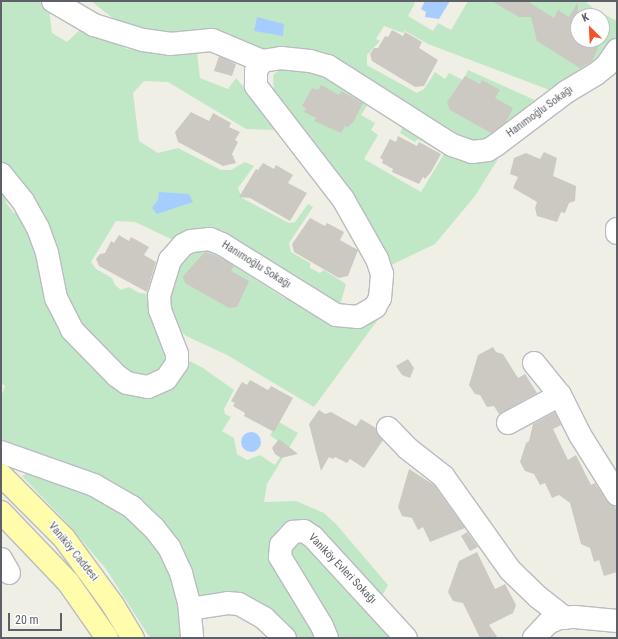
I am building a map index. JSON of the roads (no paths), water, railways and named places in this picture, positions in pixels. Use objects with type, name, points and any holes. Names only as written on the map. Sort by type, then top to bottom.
[{"type":"main road","name":"Vaniköy Caddesi","points":[[2,477],[64,538],[105,593],[133,638]]},
{"type":"main road","name":"Vaniköy Caddesi","points":[[1,512],[68,582],[107,638]]},
{"type":"street","points":[[53,1],[94,24],[143,40],[170,44],[212,40],[262,61]]},
{"type":"street","name":"Hanımoğlu Sokağı","points":[[1,174],[23,201],[38,228],[47,253],[63,315],[84,345],[127,383],[148,387],[166,379],[177,363],[177,354],[160,310],[159,296],[170,260],[183,245],[191,240],[210,239],[222,244],[336,315],[348,318],[367,313],[375,307],[383,288],[382,274],[377,259],[331,181],[261,94],[255,79],[256,72],[262,61],[281,58],[310,61],[328,66],[452,145],[472,152],[488,150],[496,145],[566,92],[596,74],[607,65],[617,50]]},
{"type":"street","points":[[534,363],[560,395],[580,435],[617,494]]},
{"type":"street","points":[[508,423],[560,395]]},
{"type":"street","points":[[388,428],[407,448],[443,476],[510,570],[538,597],[565,618]]},
{"type":"street","points":[[1,452],[94,485],[142,516],[163,538],[176,559],[186,589],[190,609],[192,638]]},
{"type":"street","points":[[2,477],[19,468],[37,465]]},
{"type":"street","name":"Vaniköy Evleri Sokağı","points":[[327,638],[322,626],[280,558],[281,545],[293,532],[304,531],[314,537],[406,638]]},
{"type":"street","points":[[190,609],[228,603],[239,604],[264,618],[285,638]]},
{"type":"street","points":[[534,638],[548,623],[565,618],[617,620]]},
{"type":"water","points":[[425,1],[450,1],[439,19],[425,17],[426,12],[421,9]]},
{"type":"water","points":[[257,17],[284,24],[283,36],[254,31]]},
{"type":"water","points":[[159,192],[189,194],[193,202],[157,214],[152,208],[158,200]]},
{"type":"water","points":[[251,432],[258,435],[261,442],[258,449],[251,452],[244,449],[241,442],[244,435]]}]
